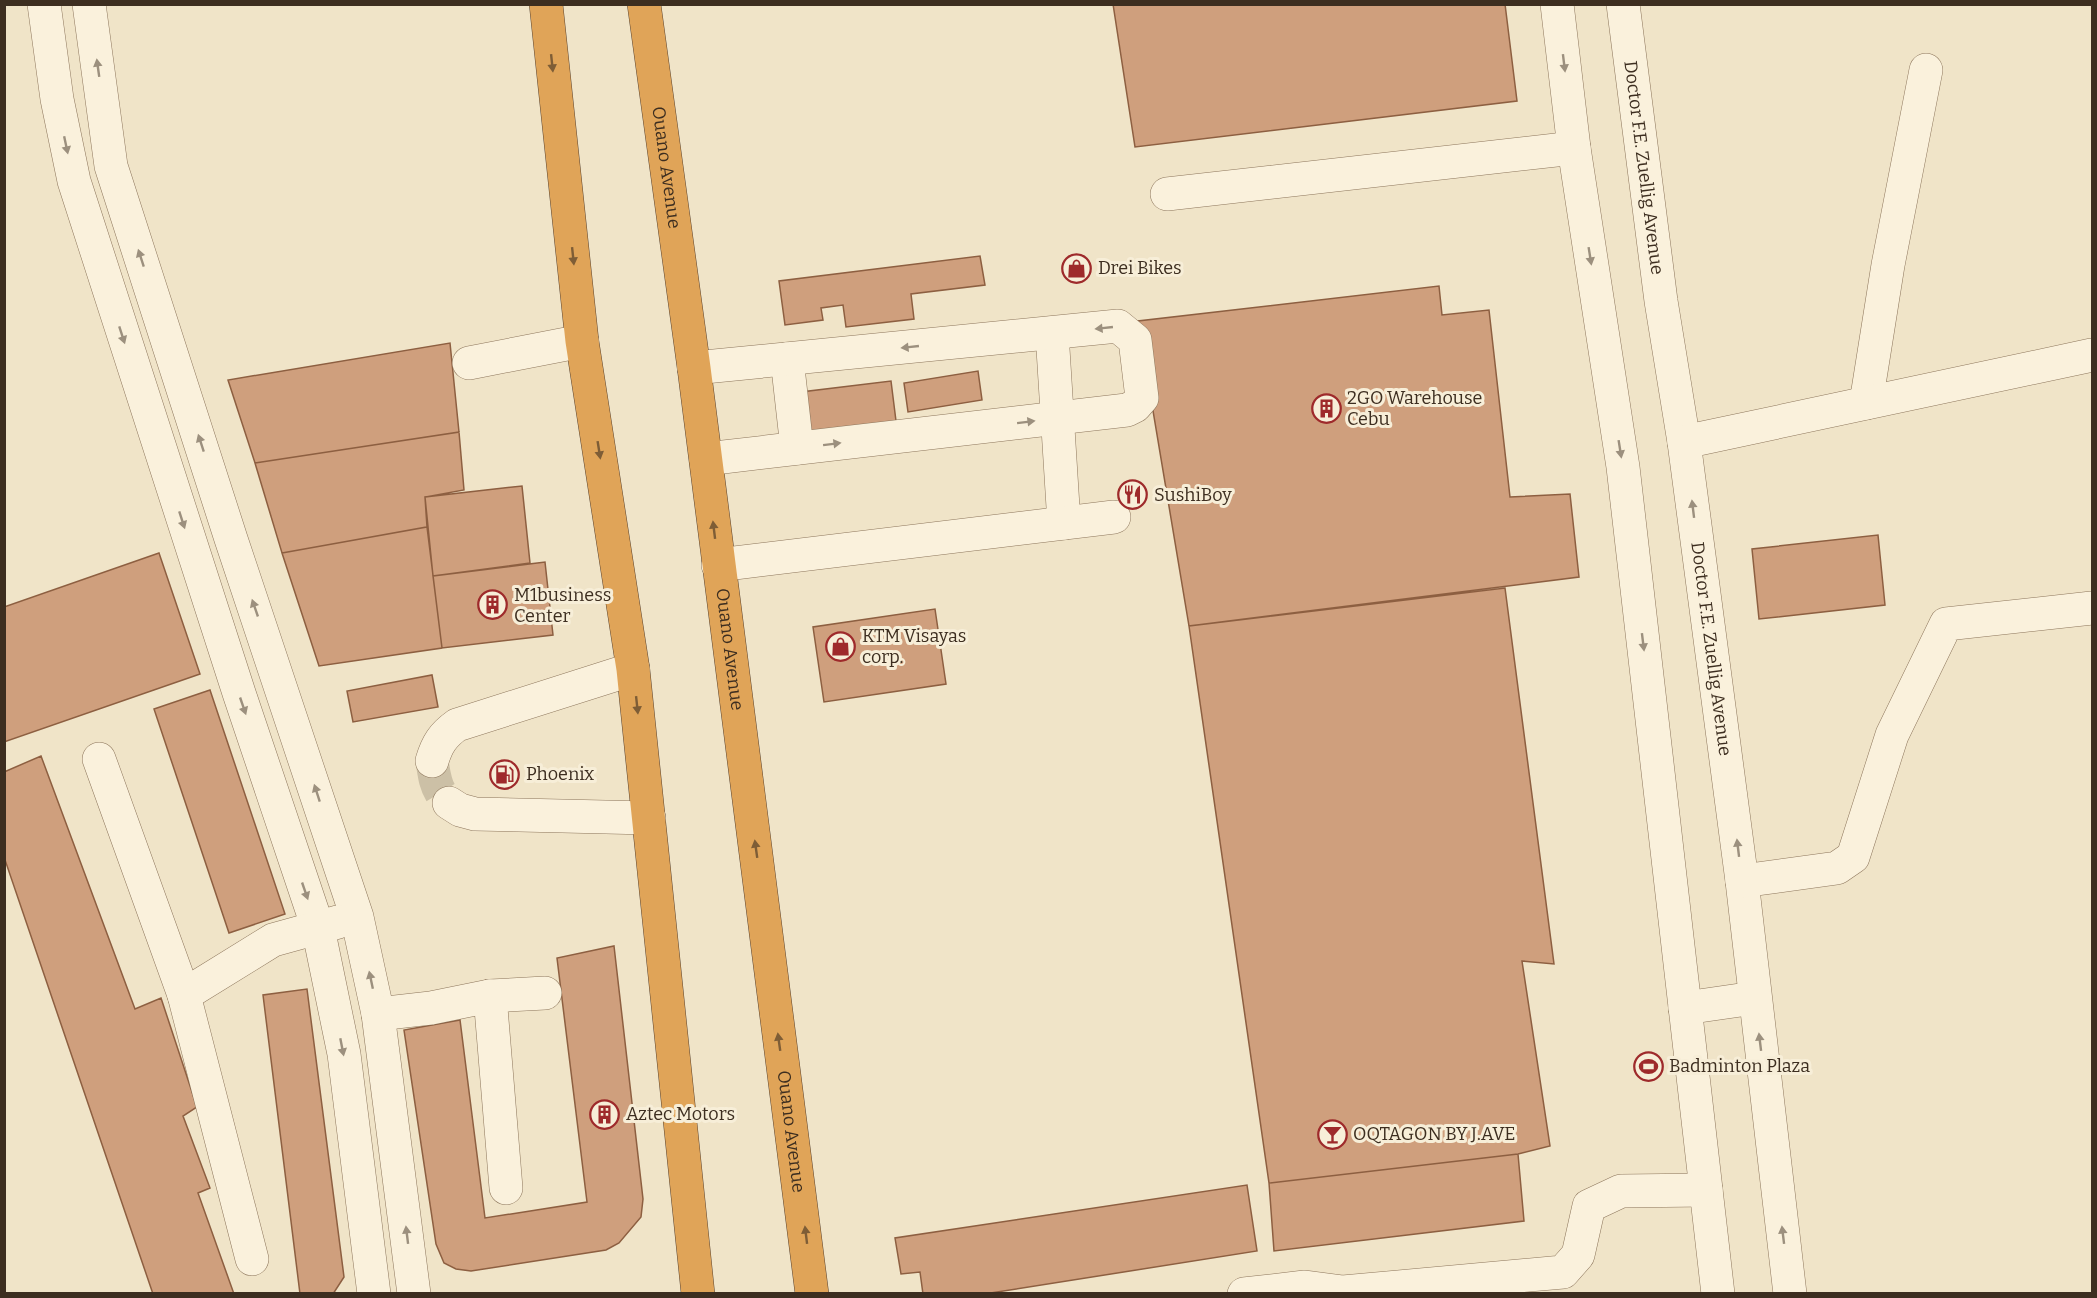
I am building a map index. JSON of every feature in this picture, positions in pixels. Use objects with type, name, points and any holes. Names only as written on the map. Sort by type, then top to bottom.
[{"type":"highway","points":[[546,4],[582,341],[633,669],[698,1293]]},
{"type":"highway","name":"Ouano Avenue","points":[[644,4],[706,459],[812,1293]]},
{"type":"street","points":[[44,4],[57,99],[74,181],[107,291],[231,671],[318,928],[344,1054],[374,1293]]},
{"type":"street","points":[[89,4],[111,166],[231,539],[357,916],[378,1014],[414,1293]]},
{"type":"street","points":[[1557,4],[1574,148],[1623,467],[1718,1293]]},
{"type":"street","name":"Doctor F.E. Zuellig Avenue","points":[[1623,4],[1661,301],[1684,442],[1742,881],[1790,1293]]},
{"type":"street","points":[[1866,403],[1888,265],[1926,70]]},
{"type":"street","points":[[1167,194],[1574,148]]},
{"type":"street","points":[[74,181],[111,166]]},
{"type":"street","points":[[694,368],[1118,326],[1135,340],[1142,398],[1135,406],[1126,410],[706,459]]},
{"type":"street","points":[[1052,333],[1064,523]]},
{"type":"street","points":[[470,363],[582,341]]},
{"type":"street","points":[[1684,442],[2092,355]]},
{"type":"street","points":[[787,359],[797,448]]},
{"type":"street","points":[[718,565],[1114,517]]},
{"type":"street","points":[[1742,881],[1837,868],[1853,857],[1892,735],[1946,624],[2092,608]]},
{"type":"street","points":[[432,761],[445,734],[457,725],[633,669]]},
{"type":"street","points":[[99,759],[184,995],[252,1259]]},
{"type":"street","points":[[449,803],[460,810],[475,814],[649,819]]},
{"type":"street","points":[[184,995],[273,940],[357,916]]},
{"type":"street","points":[[378,1014],[431,1008],[490,996],[545,993]]},
{"type":"street","points":[[490,996],[506,1188]]},
{"type":"street","points":[[1685,1008],[1754,998]]},
{"type":"street","points":[[1245,1293],[1305,1287],[1342,1293],[1563,1272],[1578,1255],[1589,1206],[1621,1191],[1706,1190]]},
{"type":"building","points":[[1113,4],[1505,4],[1517,101],[1135,147]]},
{"type":"building","points":[[980,256],[985,285],[911,294],[914,319],[846,327],[843,305],[821,308],[823,320],[785,325],[779,281]]},
{"type":"building","name":"2GO Warehouse Cebu","points":[[1439,286],[1442,315],[1489,310],[1510,497],[1570,494],[1579,577],[1189,626],[1138,321]]},
{"type":"building","points":[[450,343],[459,432],[255,463],[228,380]]},
{"type":"building","points":[[978,371],[982,400],[908,412],[904,383]]},
{"type":"building","points":[[891,381],[896,421],[806,432],[801,392]]},
{"type":"building","points":[[459,432],[464,490],[425,497],[427,527],[282,553],[255,463]]},
{"type":"building","points":[[522,486],[530,563],[433,576],[425,497]]},
{"type":"building","points":[[427,527],[442,648],[319,666],[282,553]]},
{"type":"building","points":[[1878,535],[1885,605],[1759,619],[1752,549]]},
{"type":"building","points":[[159,553],[200,674],[4,742],[4,607]]},
{"type":"building","name":"M1business Center","points":[[545,562],[553,635],[442,648],[433,576]]},
{"type":"building","points":[[1505,588],[1554,964],[1522,961],[1550,1146],[1518,1154],[1269,1183],[1189,626]]},
{"type":"building","points":[[935,609],[946,684],[824,702],[813,627]]},
{"type":"building","points":[[432,675],[438,707],[353,722],[347,691]]},
{"type":"building","points":[[210,690],[285,914],[229,933],[154,709]]},
{"type":"building","points":[[41,756],[135,1009],[161,998],[197,1107],[183,1116],[210,1188],[198,1193],[234,1294],[153,1294],[4,857],[4,772]]},
{"type":"building","name":"Aztec Motors","points":[[614,946],[643,1199],[641,1217],[619,1243],[606,1250],[471,1271],[456,1269],[444,1263],[436,1244],[404,1030],[460,1020],[485,1218],[587,1202],[557,958]]},
{"type":"building","points":[[307,989],[344,1277],[333,1294],[300,1294],[263,995]]},
{"type":"building","points":[[1518,1154],[1524,1221],[1274,1251],[1269,1183]]},
{"type":"building","points":[[1247,1185],[1257,1251],[984,1294],[923,1294],[920,1272],[901,1274],[895,1238]]},
{"type":"tunnel","points":[[432,761],[438,788],[449,803]]},
{"type":"place","name":"Drei Bikes","points":[[1077,268]]},
{"type":"place","name":"2GO Warehouse Cebu","points":[[1326,408]]},
{"type":"place","name":"SushiBoy","points":[[1133,495]]},
{"type":"place","name":"M1business Center","points":[[493,605]]},
{"type":"place","name":"KTM Visayas corp.","points":[[841,646]]},
{"type":"place","name":"Phoenix","points":[[505,774]]},
{"type":"place","name":"Badminton Plaza","points":[[1648,1066]]},
{"type":"place","name":"Aztec Motors","points":[[605,1114]]},
{"type":"place","name":"OQTAGON BY J.AVE","points":[[1332,1134]]}]
